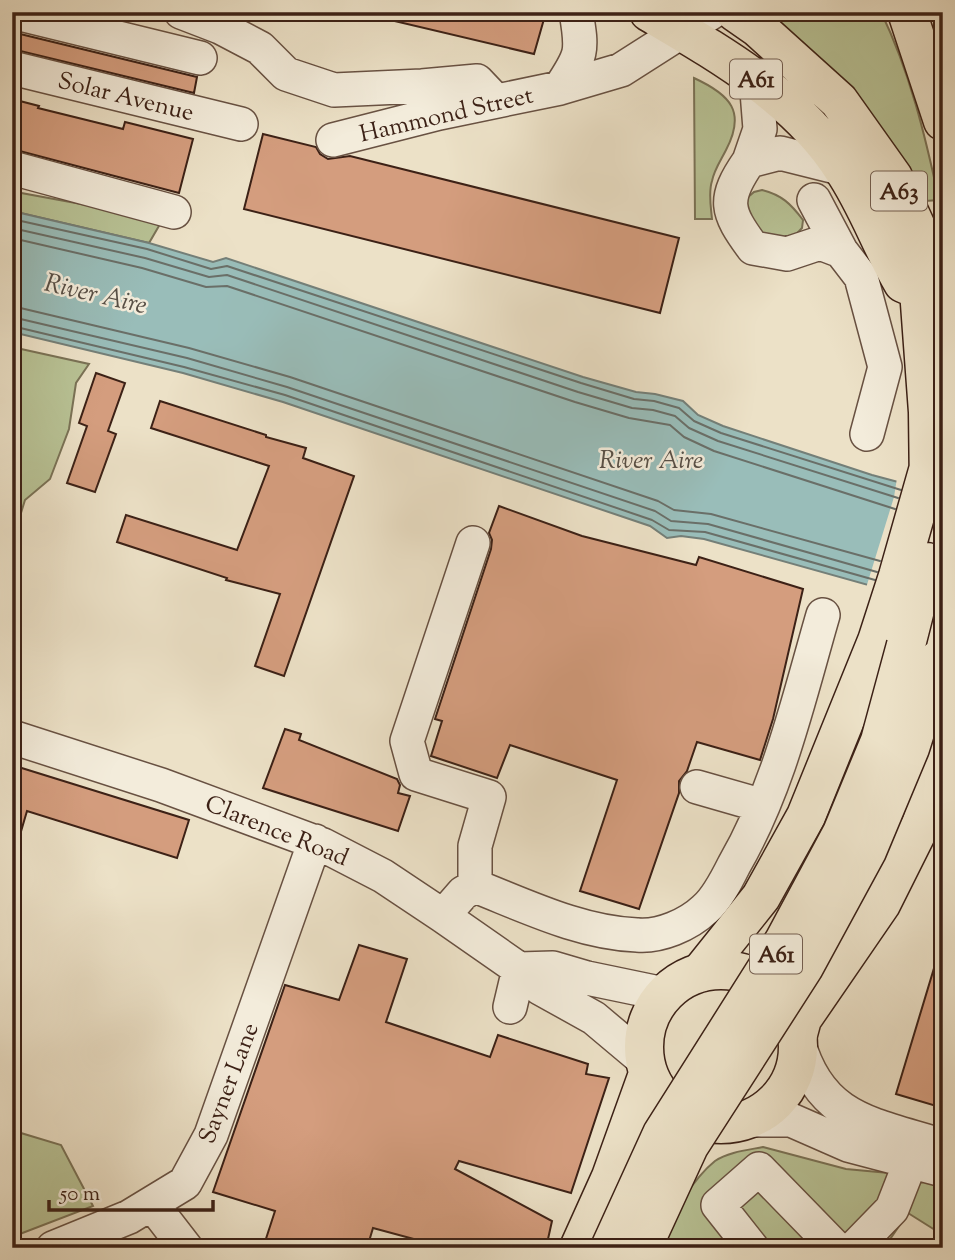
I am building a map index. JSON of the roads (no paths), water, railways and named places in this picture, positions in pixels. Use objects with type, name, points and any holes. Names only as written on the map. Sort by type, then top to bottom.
[{"type":"main road","name":"A61","points":[[642,1248],[689,1146],[804,967],[867,851],[910,748],[916,647],[929,531],[928,412],[919,290],[903,283],[851,183],[813,128],[756,79],[698,22],[649,12]]},
{"type":"main road","name":"A63","points":[[735,12],[758,28],[839,101],[893,177],[930,239],[930,272],[919,290]]},
{"type":"main road","points":[[907,12],[943,121]]},
{"type":"main road","name":"A61","points":[[610,1248],[662,1134],[784,941],[842,833],[916,647]]},
{"type":"main road","points":[[701,972],[761,897],[806,816],[916,647]]},
{"type":"main road","points":[[620,1248],[694,1152],[739,1122],[770,1108],[788,1087],[798,1060],[798,1038],[802,1019],[881,904],[921,824],[943,759]]},
{"type":"main road","points":[[739,1122],[708,1124],[682,1115],[667,1104],[655,1090],[646,1067],[644,1034],[652,1010],[664,994],[680,981],[701,972],[724,970],[747,974],[768,985],[784,1002],[795,1024],[798,1038]]},
{"type":"main road","points":[[579,1248],[611,1177],[646,1067]]},
{"type":"street","points":[[12,12],[200,58]]},
{"type":"street","points":[[181,12],[220,27],[260,48],[286,74],[334,90],[477,81],[496,101]]},
{"type":"street","name":"Hammond Street","points":[[560,88],[575,65],[582,45],[576,12]]},
{"type":"street","name":"Hammond Street","points":[[333,140],[439,113],[560,88],[621,70],[698,22]]},
{"type":"street","name":"Solar Avenue","points":[[12,68],[241,124]]},
{"type":"street","points":[[756,79],[760,129],[749,161],[730,193],[733,220],[753,247],[787,254],[820,243],[841,251]]},
{"type":"street","points":[[749,161],[780,153],[851,183],[930,239]]},
{"type":"street","points":[[12,168],[174,212]]},
{"type":"street","points":[[814,200],[841,251],[861,277],[885,367],[867,434]]},
{"type":"street","points":[[472,543],[407,741],[416,774],[489,797],[475,846],[475,886]]},
{"type":"street","points":[[475,886],[552,916],[603,931],[639,936],[672,930],[706,909],[748,842],[778,771],[823,615]]},
{"type":"street","name":"Clarence Road","points":[[12,737],[161,785],[315,841],[383,876],[519,969],[540,988],[594,1018],[646,1067]]},
{"type":"street","points":[[697,787],[763,806]]},
{"type":"street","name":"Sayner Lane","points":[[53,1248],[130,1217],[185,1183],[211,1135],[315,841]]},
{"type":"street","points":[[443,916],[463,893],[475,886]]},
{"type":"street","points":[[510,1007],[519,969],[553,968],[664,994]]},
{"type":"street","points":[[798,1038],[804,1062],[816,1084],[830,1101],[867,1122],[943,1146]]},
{"type":"street","points":[[739,1122],[792,1120],[848,1145],[943,1170]]},
{"type":"street","points":[[854,1248],[892,1209],[910,1163]]},
{"type":"street","points":[[752,1248],[718,1205],[759,1169],[836,1248]]},
{"type":"street","points":[[152,1203],[186,1248]]},
{"type":"water","name":"River Aire","points":[[12,211],[149,243],[213,262],[226,258],[583,377],[636,392],[683,401],[698,415],[723,426],[872,475],[943,494],[943,606],[704,539],[681,536],[667,538],[650,526],[283,402],[183,373],[12,332]]}]
